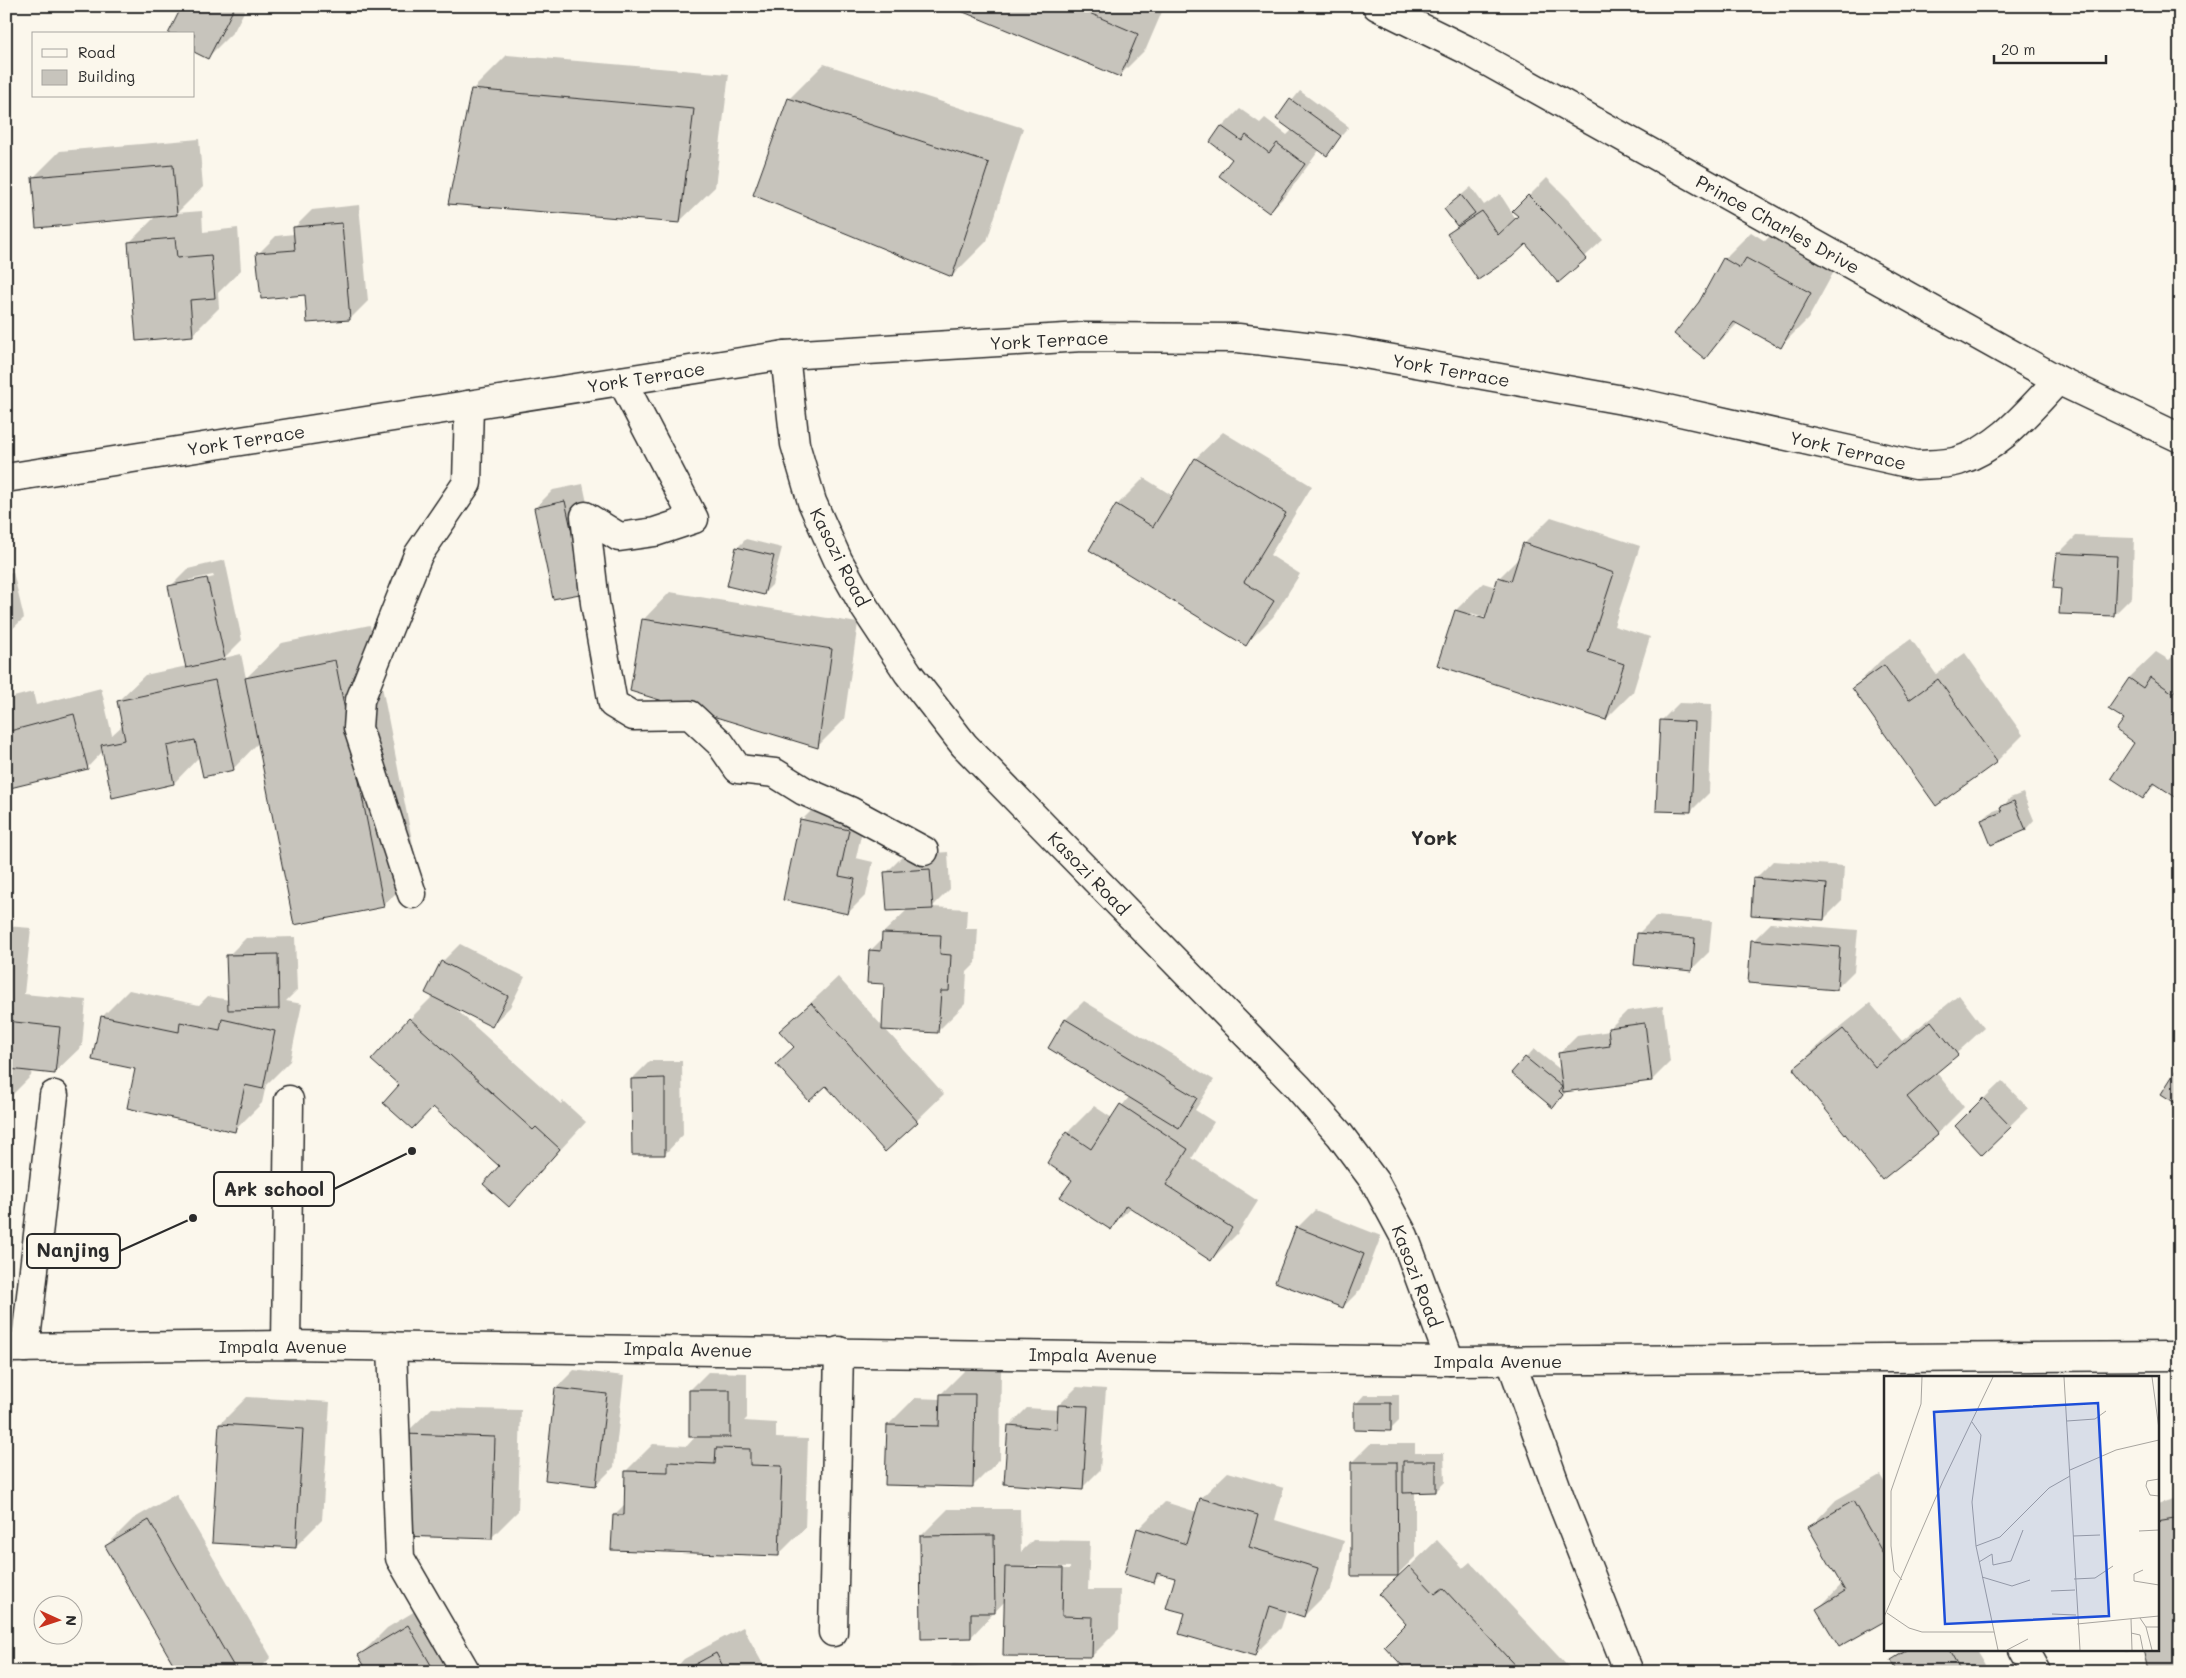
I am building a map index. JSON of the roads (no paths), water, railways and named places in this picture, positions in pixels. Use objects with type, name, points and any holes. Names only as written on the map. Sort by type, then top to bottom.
[{"type":"street","name":"Prince Charles Drive","points":[[1377,6],[1465,49],[2058,380],[2180,438]]},
{"type":"street","name":"York Terrace","points":[[6,478],[785,355],[1082,337],[1238,338],[1348,351],[1645,404],[1916,465],[1956,462],[1984,449],[2008,433],[2058,380]]},
{"type":"street","name":"Kasozi Road","points":[[785,355],[795,444],[812,502],[838,560],[870,616],[908,673],[964,745],[1298,1087],[1340,1135],[1375,1182],[1404,1236],[1450,1361]]},
{"type":"street","points":[[622,380],[694,520],[655,532],[618,537],[585,516],[595,603],[613,704],[633,716],[690,715],[720,743],[738,769],[775,773],[804,790],[850,810],[924,851]]},
{"type":"street","points":[[412,894],[358,728],[360,700],[418,555],[466,483],[469,405]]},
{"type":"street","points":[[15,1348],[54,1095]]},
{"type":"street","points":[[286,1345],[289,1100]]},
{"type":"street","name":"Impala Avenue","points":[[15,1348],[286,1345],[392,1346],[2016,1368],[2180,1356]]},
{"type":"street","points":[[392,1346],[400,1558],[466,1672]]},
{"type":"street","points":[[833,1632],[839,1351]]},
{"type":"street","points":[[1511,1361],[1561,1500],[1629,1672]]},
{"type":"street","points":[[2024,1650],[2036,1672]]},
{"type":"place","name":"Ark school","points":[[412,1151]]},
{"type":"place","name":"Nanjing","points":[[193,1218]]},
{"type":"district","name":"York","points":[[1434,837]]}]
